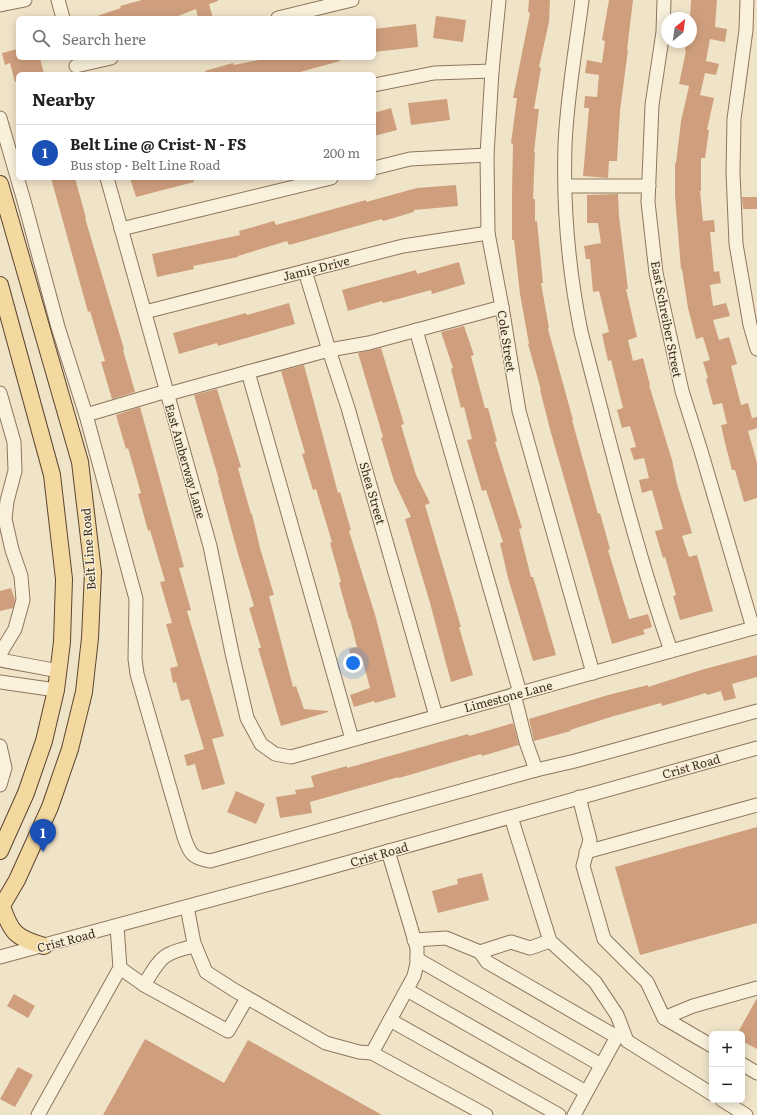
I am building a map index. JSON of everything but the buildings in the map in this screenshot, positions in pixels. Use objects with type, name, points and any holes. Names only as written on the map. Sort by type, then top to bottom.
[{"type":"main road","name":"Belt Line Road","points":[[0,184],[80,462],[93,572],[90,638],[84,692],[70,749],[50,807],[17,880],[1,907]]},
{"type":"main road","points":[[0,285],[52,475],[64,579],[62,642],[56,690],[44,741],[26,792],[0,851]]},
{"type":"main road","points":[[1,907],[8,923],[17,935],[28,941],[44,946]]},
{"type":"street","points":[[0,5],[25,0]]},
{"type":"street","points":[[58,0],[62,16]]},
{"type":"street","points":[[286,16],[352,0]]},
{"type":"street","name":"Cole Street","points":[[499,0],[492,71],[487,155],[488,233],[519,411],[593,673]]},
{"type":"street","points":[[582,0],[565,145],[566,205],[575,304],[628,509],[657,609],[671,651]]},
{"type":"street","name":"East Schreiber Street","points":[[664,0],[663,32],[652,105],[648,202],[656,273],[682,391],[755,627]]},
{"type":"street","points":[[747,0],[746,30],[734,119],[733,172],[736,244],[750,325],[757,349]]},
{"type":"street","points":[[76,66],[102,60]]},
{"type":"street","points":[[376,84],[434,73],[492,71]]},
{"type":"street","points":[[0,118],[16,173]]},
{"type":"street","points":[[376,168],[410,159],[487,155]]},
{"type":"street","points":[[18,180],[58,327],[86,415],[136,599],[135,659],[137,674],[184,837],[189,849],[198,859],[210,861],[536,770],[575,761],[757,711]]},
{"type":"street","name":"East Amberway Lane","points":[[108,180],[210,546],[232,654],[247,718],[261,744]]},
{"type":"street","points":[[121,228],[323,180]]},
{"type":"street","points":[[566,186],[649,186]]},
{"type":"street","name":"Jamie Drive","points":[[145,312],[403,246],[488,233]]},
{"type":"street","name":"Shea Street","points":[[305,271],[351,415],[436,716]]},
{"type":"street","points":[[86,415],[167,392],[329,350],[369,343],[502,307]]},
{"type":"street","points":[[416,330],[517,694],[526,742],[536,770]]},
{"type":"street","points":[[248,372],[352,739]]},
{"type":"street","points":[[0,393],[2,408],[14,442],[15,471],[7,502],[5,520],[12,550],[21,576],[23,600],[15,629],[0,654]]},
{"type":"street","name":"Limestone Lane","points":[[261,744],[275,754],[291,757],[755,627]]},
{"type":"street","points":[[0,660],[59,671]]},
{"type":"street","points":[[0,682],[56,690]]},
{"type":"street","points":[[0,746],[5,768],[0,785]]},
{"type":"street","name":"Crist Road","points":[[0,957],[188,907],[757,748]]},
{"type":"street","points":[[579,798],[590,840],[583,866],[604,939],[647,982],[664,1018],[709,1044]]},
{"type":"street","points":[[586,852],[757,805]]},
{"type":"street","points":[[511,817],[550,941],[595,982],[617,1015],[619,1033],[574,1115]]},
{"type":"street","points":[[372,1053],[414,976],[417,959],[417,948],[388,851]]},
{"type":"street","points":[[188,907],[195,946],[206,972],[247,998],[326,1043],[359,1052],[372,1053],[486,1115]]},
{"type":"street","points":[[38,1115],[120,968],[117,926]]},
{"type":"street","points":[[414,940],[446,938],[480,952],[487,962],[619,1033],[627,1041],[709,1092]]},
{"type":"street","points":[[480,952],[511,942],[530,948],[550,941]]},
{"type":"street","points":[[144,985],[158,962],[167,954],[195,946]]},
{"type":"street","points":[[417,959],[602,1065]]},
{"type":"street","points":[[120,968],[144,985],[228,1031],[247,998]]},
{"type":"street","points":[[664,1018],[693,1006],[757,988]]},
{"type":"street","points":[[407,990],[586,1092]]},
{"type":"street","points":[[390,1020],[559,1115]]},
{"type":"street","points":[[745,1066],[757,1072]]},
{"type":"street","points":[[727,1103],[746,1115]]},
{"type":"place","name":"Belt Line @ Crist- N - FS","points":[[43,852]]}]
